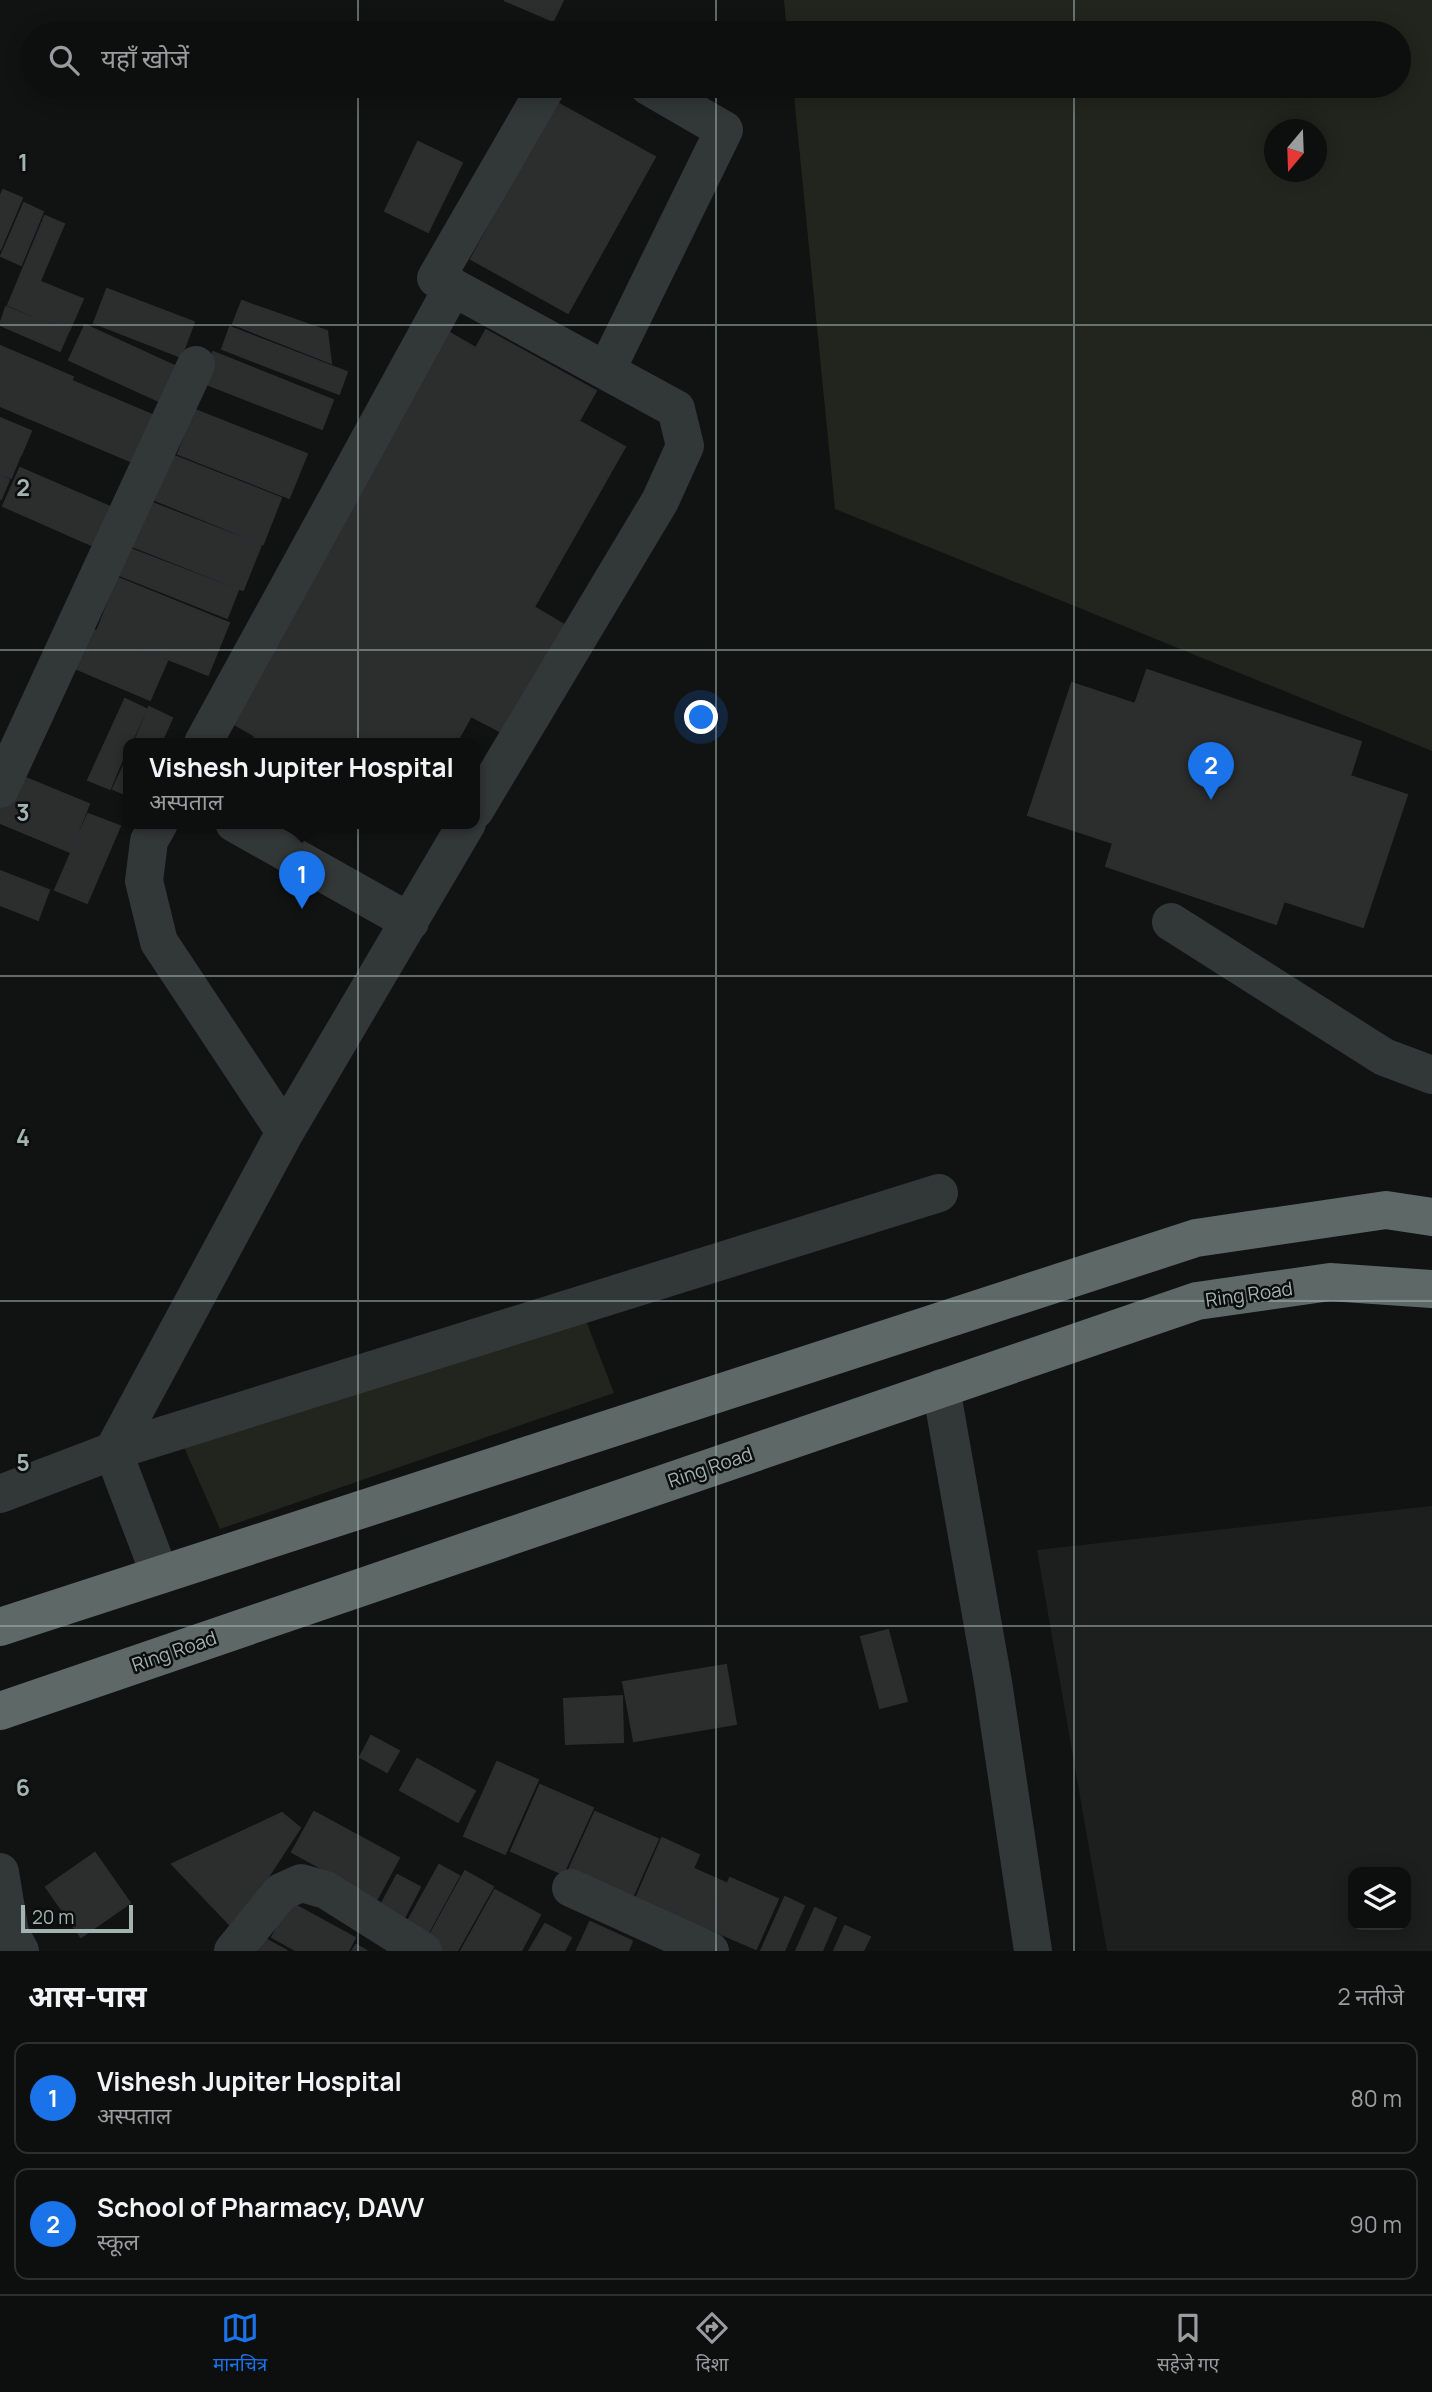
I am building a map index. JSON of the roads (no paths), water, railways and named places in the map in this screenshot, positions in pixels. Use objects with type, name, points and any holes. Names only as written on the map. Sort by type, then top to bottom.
[{"type":"highway","points":[[0,1627],[1196,1238],[1386,1210],[1432,1217]]},
{"type":"highway","name":"Ring Road","points":[[0,1711],[1197,1301],[1330,1283],[1432,1289]]},
{"type":"street","points":[[480,802],[660,501],[685,446],[676,409],[436,278],[540,98]]},
{"type":"street","points":[[607,371],[724,130],[669,98]]},
{"type":"street","points":[[206,738],[453,287]]},
{"type":"street","points":[[0,789],[196,365]]},
{"type":"street","points":[[156,829],[149,841],[144,881],[159,942],[285,1132]]},
{"type":"street","points":[[245,829],[410,922]]},
{"type":"street","points":[[160,1575],[113,1451],[285,1132],[464,829]]},
{"type":"street","points":[[1171,922],[1384,1057],[1432,1075]]},
{"type":"street","points":[[0,1494],[113,1451],[939,1193]]},
{"type":"street","points":[[930,1392],[977,1733],[1011,1951]]},
{"type":"street","points":[[930,1392],[993,1682],[1033,1951]]},
{"type":"street","points":[[0,1871],[10,1933],[20,1951]]},
{"type":"street","points":[[233,1951],[281,1892],[301,1883],[326,1890],[423,1951]]},
{"type":"street","points":[[571,1888],[654,1940],[710,1951]]},
{"type":"place","name":"School of Pharmacy, DAVV","points":[[1211,800]]},
{"type":"place","name":"Vishesh Jupiter Hospital","points":[[302,909]]}]
